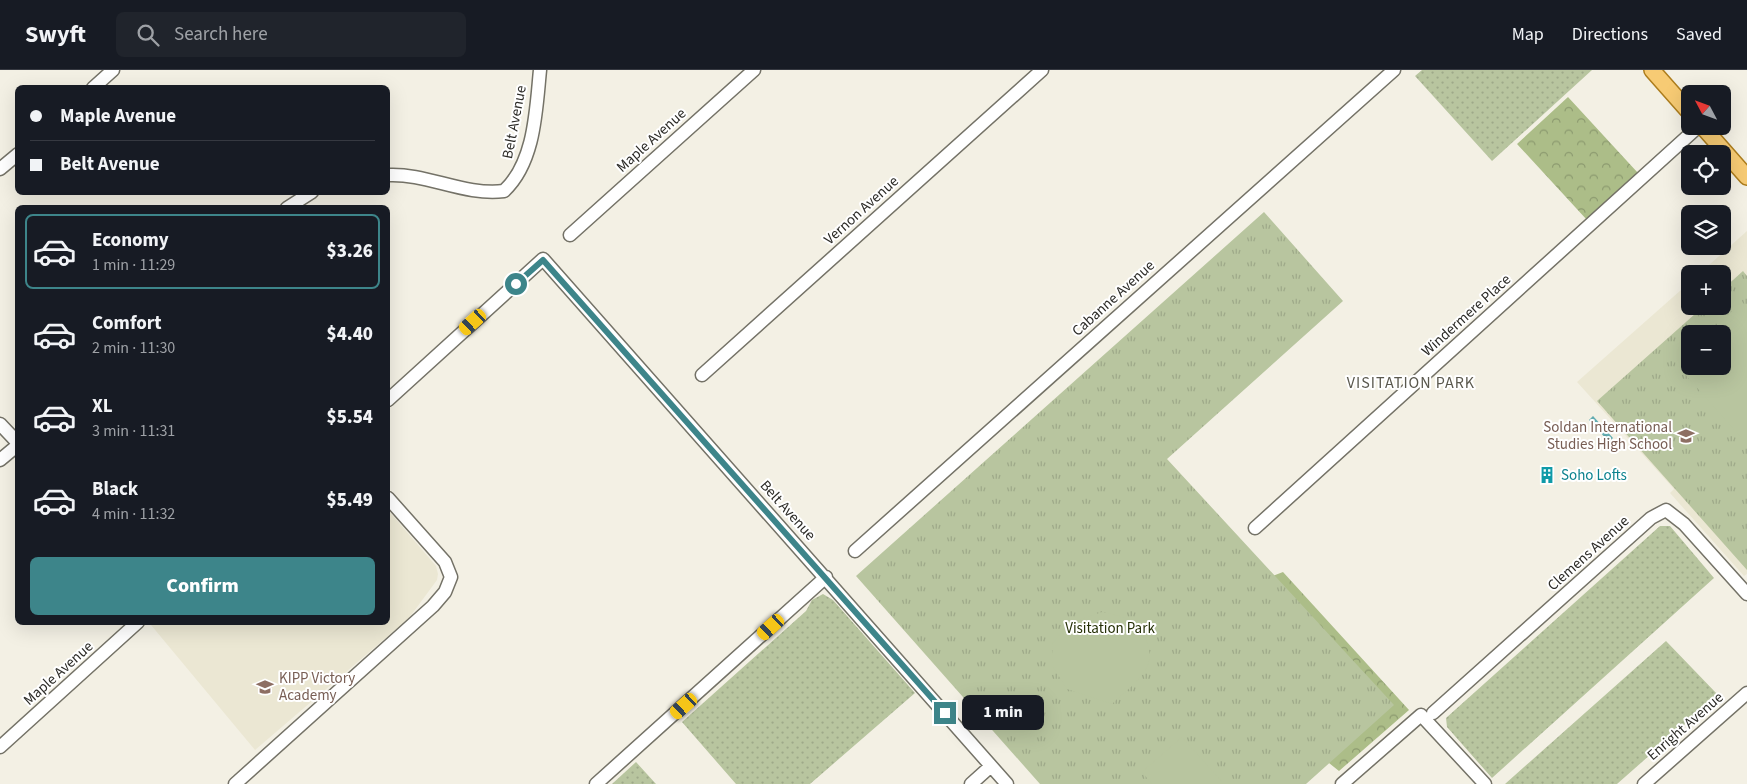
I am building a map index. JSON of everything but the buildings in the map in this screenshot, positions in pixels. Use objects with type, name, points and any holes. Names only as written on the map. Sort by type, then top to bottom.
[{"type":"main road","points":[[1652,70],[1681,103]]},
{"type":"main road","points":[[1709,135],[1744,168]]},
{"type":"street","points":[[96,85],[113,70]]},
{"type":"street","name":"Belt Avenue","points":[[390,175],[425,180],[480,193],[504,191],[523,168],[529,146],[540,70]]},
{"type":"street","name":"Maple Avenue","points":[[570,235],[754,70]]},
{"type":"street","name":"Vernon Avenue","points":[[702,374],[1042,70]]},
{"type":"street","name":"Cabanne Avenue","points":[[855,551],[1394,70]]},
{"type":"street","name":"Windermere Place","points":[[1255,528],[1690,135]]},
{"type":"street","points":[[0,169],[15,156]]},
{"type":"street","points":[[292,205],[307,195]]},
{"type":"street","name":"Belt Avenue","points":[[390,398],[543,260],[826,577],[1007,784]]},
{"type":"street","points":[[0,424],[15,441]]},
{"type":"street","points":[[0,460],[15,447]]},
{"type":"street","points":[[235,784],[433,606],[445,592],[451,577],[445,562],[390,500]]},
{"type":"street","name":"Clemens Avenue","points":[[1427,714],[1446,702],[1651,518],[1666,510],[1684,524],[1747,594]]},
{"type":"street","points":[[596,784],[826,577]]},
{"type":"street","name":"Maple Avenue","points":[[0,747],[135,625]]},
{"type":"street","name":"Enright Avenue","points":[[1644,784],[1747,693]]},
{"type":"street","points":[[1342,784],[1427,714],[1485,784]]},
{"type":"street","points":[[971,784],[991,766]]},
{"type":"shaded area","name":"Soldan International Studies High School","points":[[1747,231],[1747,574],[1744,576],[1670,493],[1674,489],[1577,382],[1681,290],[1681,315],[1731,315],[1731,265],[1709,265],[1720,255],[1731,255],[1731,245]]},
{"type":"shaded area","name":"KIPP Victory Academy","points":[[390,512],[436,566],[437,580],[409,618],[255,750],[151,625],[390,625]]},
{"type":"green space","points":[[1422,70],[1592,70],[1492,161],[1415,76]]},
{"type":"green space","points":[[1568,97],[1638,173],[1587,220],[1517,144]]},
{"type":"green space","name":"Visitation Park","points":[[1264,212],[1343,301],[1167,459],[1394,705],[1306,784],[1040,784],[856,576]]},
{"type":"green space","name":"Soldan International Studies High School","points":[[1743,271],[1747,276],[1747,570],[1597,401],[1681,326],[1681,375],[1731,375],[1731,325],[1683,325],[1694,315],[1731,315],[1731,282]]},
{"type":"green space","points":[[1742,302],[1747,307],[1747,444],[1686,375],[1731,375],[1731,325],[1717,325],[1728,315],[1731,315],[1731,312]]},
{"type":"green space","points":[[1681,357],[1681,370],[1675,363]]},
{"type":"green space","points":[[1660,526],[1670,526],[1714,578],[1492,778],[1447,727],[1446,718]]},
{"type":"green space","points":[[1283,572],[1409,710],[1339,771],[1324,759],[1241,588]]},
{"type":"green space","points":[[823,594],[833,600],[915,693],[810,784],[736,784],[682,722],[806,611],[812,600]]},
{"type":"green space","points":[[1102,612],[1125,618],[1131,622],[1141,632],[1150,653],[1144,672],[1112,704],[1067,689],[1053,667],[1052,644],[1070,623]]},
{"type":"green space","points":[[1666,641],[1718,695],[1617,784],[1505,784]]},
{"type":"green space","points":[[1182,737],[1222,784],[1152,784],[1142,772]]},
{"type":"green space","points":[[636,762],[656,784],[612,784]]},
{"type":"water","points":[[1593,416],[1613,438],[1609,442],[1589,420]]},
{"type":"place","name":"Soldan International Studies High School","points":[[1686,436]]},
{"type":"place","name":"Soho Lofts","points":[[1547,475]]},
{"type":"place","name":"KIPP Victory Academy","points":[[265,687]]},
{"type":"district","name":"VISITATION PARK","points":[[1411,382]]},
{"type":"route","points":[[516,284],[543,260],[945,713]]}]
